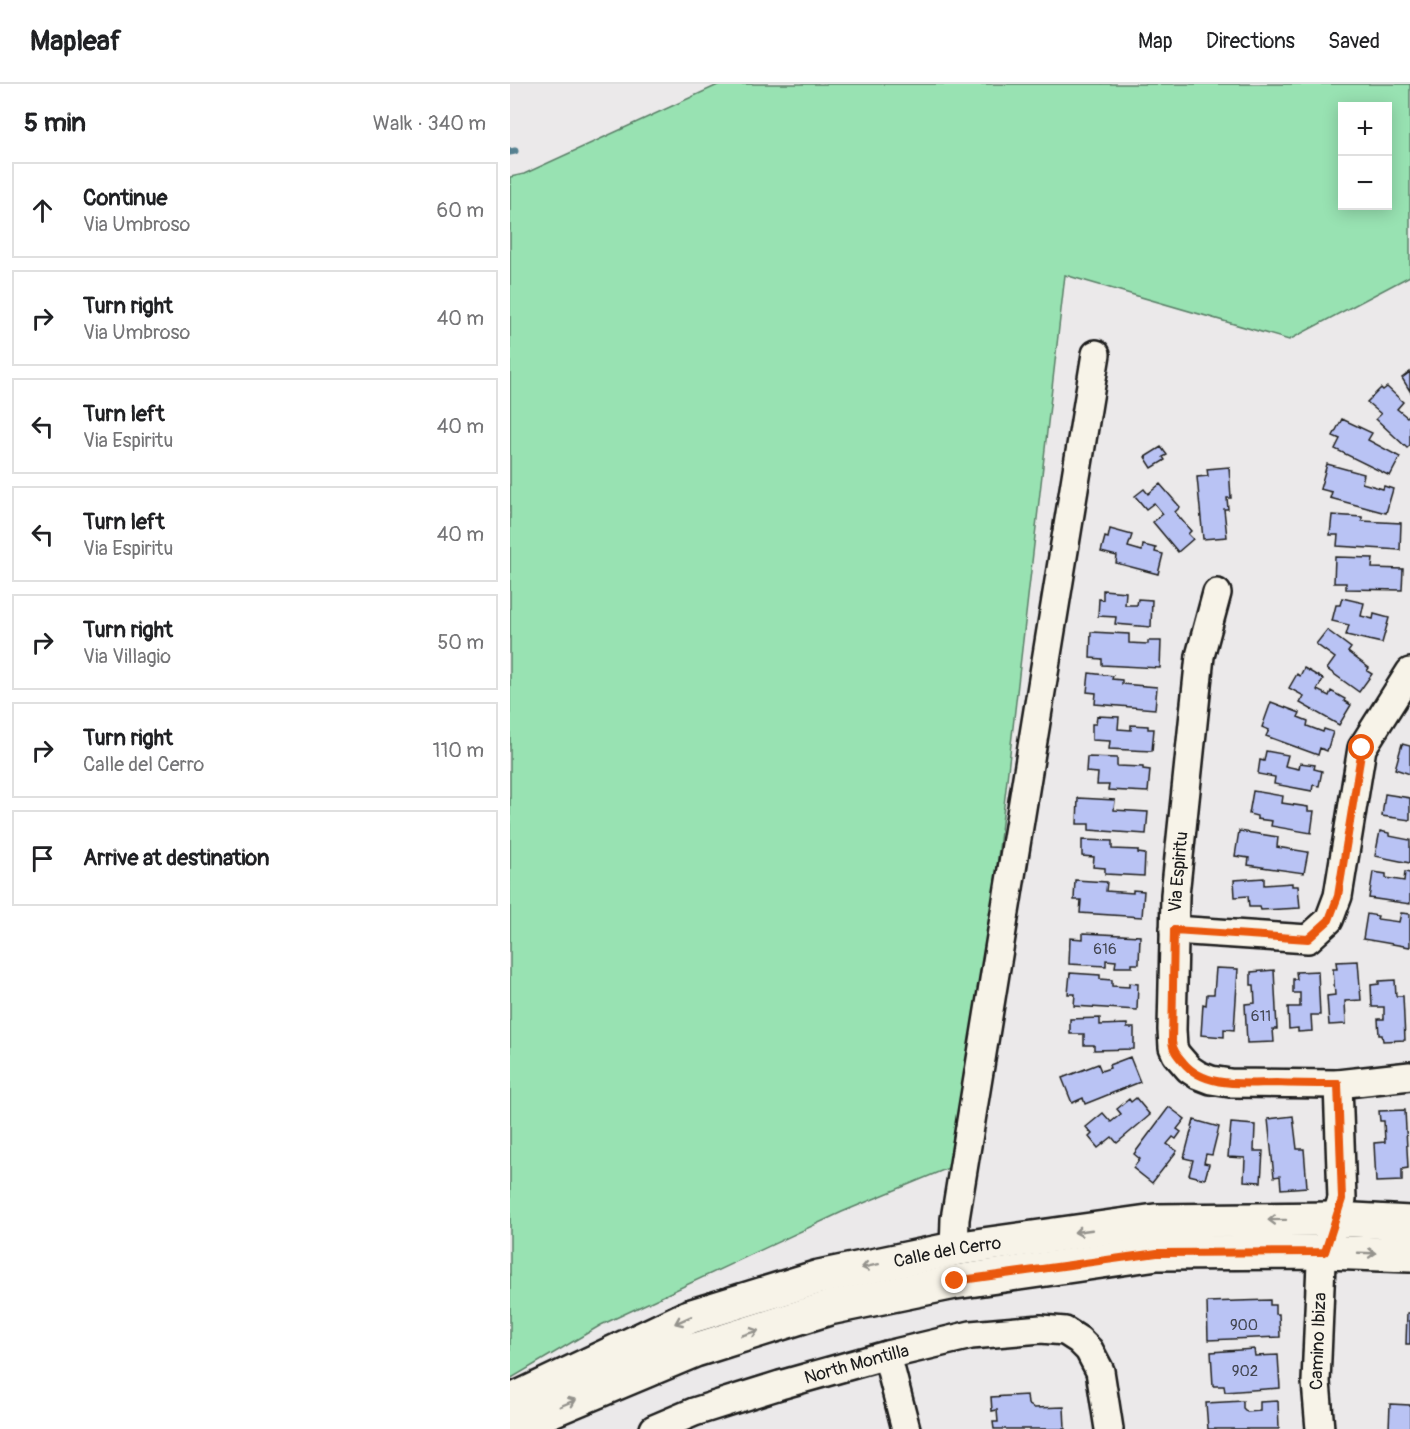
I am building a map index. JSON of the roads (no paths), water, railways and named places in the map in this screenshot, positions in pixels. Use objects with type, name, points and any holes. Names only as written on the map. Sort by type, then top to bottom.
[{"type":"main road","name":"Calle del Cerro","points":[[510,1402],[689,1317],[819,1277],[954,1249],[1155,1221],[1336,1219],[1410,1223]]},
{"type":"main road","name":"Calle del Cerro","points":[[516,1429],[547,1412],[694,1350],[829,1308],[955,1281],[1157,1253],[1325,1252],[1410,1255]]},
{"type":"street","points":[[954,1249],[955,1219],[1096,354]]},
{"type":"street","name":"Via Espiritu","points":[[1217,593],[1200,656],[1175,895],[1172,1042],[1175,1051],[1189,1069],[1198,1075],[1230,1083],[1338,1084],[1410,1076]]},
{"type":"street","points":[[1174,930],[1308,939],[1329,920],[1338,896],[1362,748],[1410,672]]},
{"type":"street","name":"Camino Ibiza","points":[[1320,1429],[1316,1382],[1321,1263],[1342,1199],[1338,1084]]},
{"type":"street","name":"North Montilla","points":[[654,1429],[697,1420],[780,1385],[888,1355],[971,1335],[1041,1329],[1065,1331],[1089,1350],[1100,1371],[1109,1429]]},
{"type":"street","points":[[888,1355],[906,1429]]},
{"type":"waterway","points":[[510,152],[515,151]]}]
